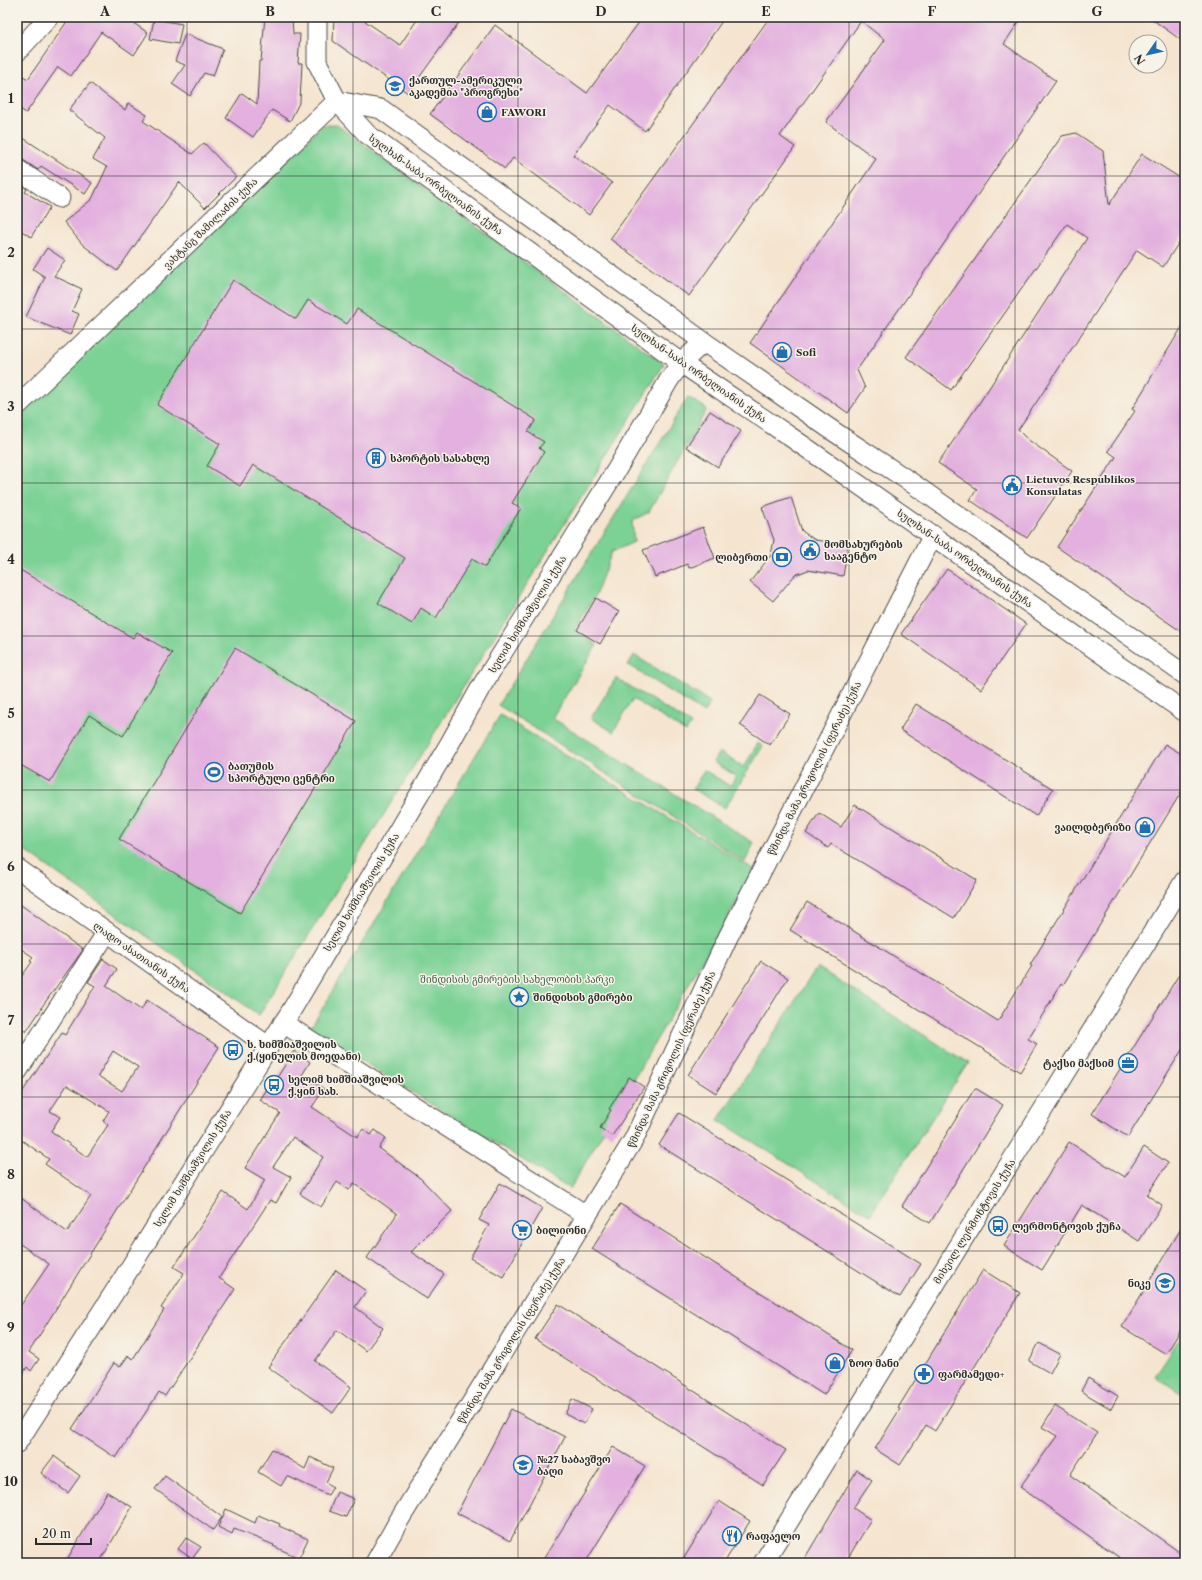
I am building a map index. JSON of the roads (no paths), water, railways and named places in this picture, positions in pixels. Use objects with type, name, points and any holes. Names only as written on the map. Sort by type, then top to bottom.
[{"type":"street","points":[[17,52],[49,17]]},
{"type":"street","points":[[317,17],[317,62],[337,101],[381,109],[704,342],[836,433],[909,481],[1185,675]]},
{"type":"street","name":"სულხან-საბა ორბელიანის ქუჩა","points":[[337,101],[367,134],[681,363],[933,536],[1185,712]]},
{"type":"street","name":"ვახტანგ შამილაძის ქუჩა","points":[[17,406],[337,101]]},
{"type":"street","points":[[17,169],[60,198]]},
{"type":"street","name":"სელიმ ხიმშიაშვილის ქუჩა","points":[[17,1443],[128,1271],[283,1023],[450,743],[489,674],[617,469],[681,363],[704,342]]},
{"type":"street","name":"წმინდა მამა გრიგოლის (ფერაძე) ქუჩა","points":[[375,1563],[401,1516],[634,1139],[728,936],[933,536]]},
{"type":"street","name":"ლადო ასათიანის ქუჩა","points":[[17,868],[268,1046]]},
{"type":"street","name":"მიხეილ ლერმონტოვის ქუჩა","points":[[764,1563],[1185,880]]},
{"type":"street","points":[[17,1072],[106,932]]},
{"type":"street","points":[[283,1023],[586,1215]]},
{"type":"place","name":"ქართულ-ამერიკული აკადემია \"პროგრესი\"","points":[[395,86]]},
{"type":"place","name":"FAWORI","points":[[487,112]]},
{"type":"place","name":"Sofi","points":[[782,352]]},
{"type":"place","name":"სპორტის სასახლე","points":[[376,458]]},
{"type":"place","name":"Lietuvos Respublikos Konsulatas","points":[[1012,485]]},
{"type":"place","name":"მომსახურების სააგენტო","points":[[810,550]]},
{"type":"place","name":"ლიბერთი","points":[[782,557]]},
{"type":"place","name":"ბათუმის სპორტული ცენტრი","points":[[214,772]]},
{"type":"place","name":"ვაილდბერიზი","points":[[1145,827]]},
{"type":"place","name":"შინდისის გმირები","points":[[519,997]]},
{"type":"place","name":"ს. ხიმშიაშვილის ქ.(ყინულის მოედანი)","points":[[233,1050]]},
{"type":"place","name":"ტაქსი მაქსიმ","points":[[1128,1063]]},
{"type":"place","name":"სელიმ ხიმშიაშვილის ქ.ყინ სახ.","points":[[274,1085]]},
{"type":"place","name":"ლერმონტოვის ქუჩა","points":[[998,1226]]},
{"type":"place","name":"ბილიონი","points":[[522,1230]]},
{"type":"place","name":"ნიკე","points":[[1165,1283]]},
{"type":"place","name":"ზოო მანი","points":[[835,1363]]},
{"type":"place","name":"ფარმამედი+","points":[[924,1374]]},
{"type":"place","name":"№27 საბავშვო ბაღი","points":[[523,1465]]},
{"type":"place","name":"რაფაელო","points":[[732,1536]]},
{"type":"park label","name":"შინდისის გმირების სახელობის პარკი","points":[[517,979]]}]
